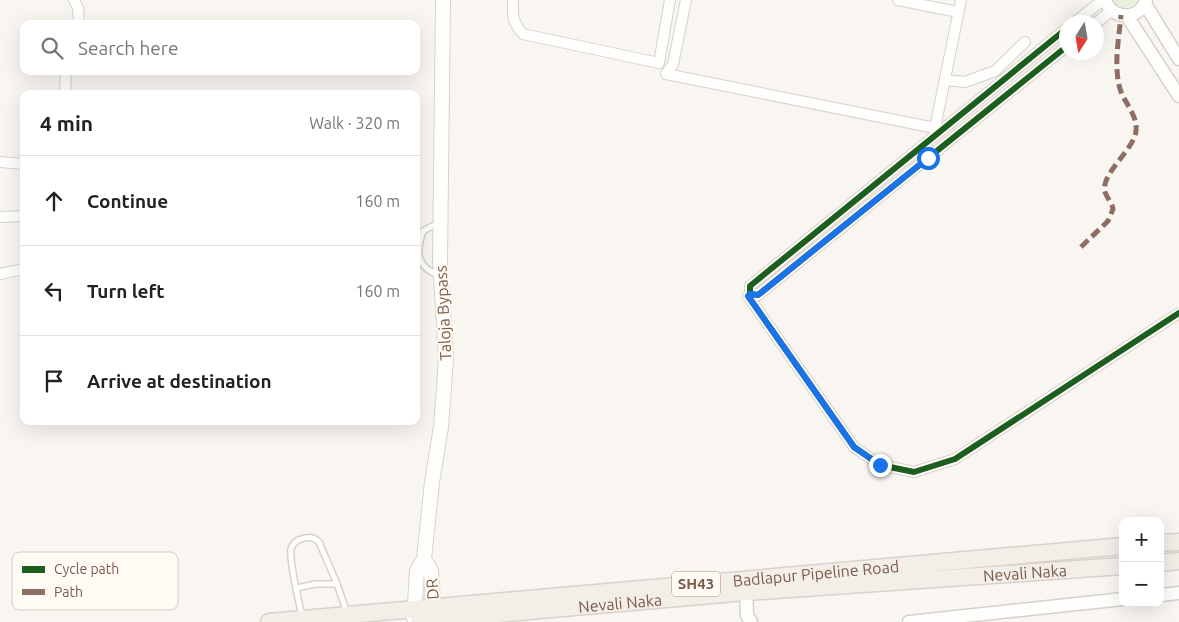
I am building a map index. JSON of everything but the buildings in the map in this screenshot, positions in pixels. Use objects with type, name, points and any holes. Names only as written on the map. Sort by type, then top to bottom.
[{"type":"main road","name":"Taloja Bypass","points":[[423,617],[417,572],[424,560],[432,482],[441,427],[446,359],[440,276],[443,0]]},
{"type":"main road","points":[[1164,543],[1179,542]]},
{"type":"main road","name":"Badlapur Pipeline Road","points":[[746,586],[1119,546]]},
{"type":"main road","name":"DR","points":[[423,617],[430,571],[424,560]]},
{"type":"main road","points":[[1164,563],[1179,561]]},
{"type":"main road","name":"Nevali Naka","points":[[423,617],[540,610],[746,586],[1119,566]]},
{"type":"main road","name":"SH43","points":[[269,622],[348,616],[423,617]]},
{"type":"street","points":[[74,0],[78,8],[78,20]]},
{"type":"street","points":[[513,0],[512,13],[515,25],[523,34],[659,63]]},
{"type":"street","points":[[670,0],[659,63],[666,74],[935,128],[961,0]]},
{"type":"street","points":[[666,74],[673,64],[686,0]]},
{"type":"street","points":[[898,0],[958,12]]},
{"type":"street","points":[[1087,15],[1106,4],[1121,16],[1127,16],[1134,14],[1146,2],[1179,59]]},
{"type":"street","points":[[1127,16],[1179,96]]},
{"type":"street","points":[[1059,35],[750,286],[750,294],[748,296],[854,447],[880,465],[914,472],[955,459],[1179,313]]},
{"type":"street","points":[[945,80],[965,82],[995,71],[1025,42]]},
{"type":"street","points":[[750,294],[758,295],[1059,53]]},
{"type":"street","points":[[66,75],[66,90]]},
{"type":"street","points":[[0,162],[20,164]]},
{"type":"street","points":[[0,217],[20,216]]},
{"type":"street","points":[[0,274],[20,270]]},
{"type":"street","points":[[746,586],[750,622]]},
{"type":"street","points":[[1164,595],[1179,593]]},
{"type":"street","points":[[909,622],[1119,599]]},
{"type":"lane","points":[[420,243],[423,231],[440,222]]},
{"type":"lane","points":[[420,262],[429,272],[440,276]]},
{"type":"lane","points":[[302,619],[291,548],[297,541],[306,538],[315,538],[319,542],[348,616]]},
{"type":"lane","points":[[297,588],[315,584],[337,584]]},
{"type":"green space","points":[[1113,0],[1137,0],[1131,6],[1125,8],[1118,6]]},
{"type":"marked path","points":[[1081,247],[1108,221],[1113,209],[1105,192],[1107,178],[1130,146],[1136,131],[1135,119],[1119,85],[1117,50],[1121,15]]},
{"type":"cycle path","points":[[1059,35],[750,286],[750,294],[758,295],[1059,53]]},
{"type":"cycle path","points":[[750,294],[748,296],[854,447],[880,465],[914,472],[955,459],[1179,313]]},
{"type":"route","points":[[880,465],[854,447],[748,296],[750,294],[758,295],[928,158]]}]
